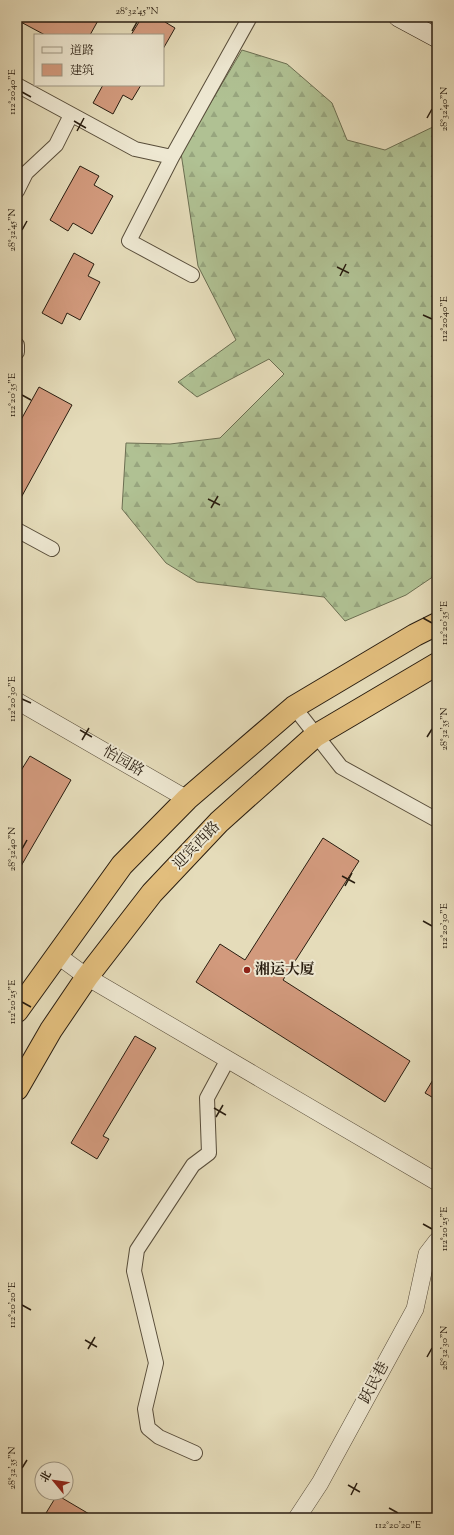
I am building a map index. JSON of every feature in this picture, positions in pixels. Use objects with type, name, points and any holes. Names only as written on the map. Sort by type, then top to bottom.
[{"type":"highway","points":[[17,1011],[122,865],[187,799],[294,707],[415,635],[437,624]]},
{"type":"highway","name":"迎宾西路","points":[[17,1090],[51,1030],[88,977],[152,893],[219,822],[315,736],[437,664]]},
{"type":"main road","points":[[398,17],[437,38]]},
{"type":"street","points":[[192,275],[129,241],[172,157],[250,17]]},
{"type":"street","points":[[17,85],[135,149],[172,157]]},
{"type":"street","points":[[17,191],[26,173],[56,145],[71,115]]},
{"type":"street","points":[[17,345],[17,352]]},
{"type":"street","points":[[17,530],[52,549]]},
{"type":"street","name":"怡园路","points":[[17,701],[187,799]]},
{"type":"street","points":[[294,707],[315,736],[341,767],[437,820]]},
{"type":"street","points":[[57,955],[88,977],[437,1182]]},
{"type":"street","points":[[196,1453],[159,1437],[148,1428],[145,1409],[156,1363],[134,1271],[137,1250],[193,1165],[210,1153],[207,1098],[228,1059]]},
{"type":"street","name":"跃民巷","points":[[297,1518],[320,1483],[415,1308],[427,1254],[437,1241]]},
{"type":"green space","points":[[242,50],[287,64],[332,103],[347,140],[385,150],[437,125],[437,574],[406,595],[345,621],[324,597],[197,582],[166,563],[122,509],[126,443],[170,444],[220,438],[284,374],[269,359],[197,397],[178,382],[236,340],[198,266],[181,153]]},
{"type":"building","points":[[17,17],[100,17],[91,34],[43,34],[17,20]]},
{"type":"building","points":[[142,17],[168,17],[165,22],[175,28],[164,47],[164,34],[132,34]]},
{"type":"building","points":[[102,86],[140,86],[132,100],[123,95],[113,114],[93,103]]},
{"type":"building","points":[[80,166],[99,176],[94,185],[113,196],[92,234],[73,223],[68,231],[50,220]]},
{"type":"building","points":[[74,253],[94,264],[88,276],[100,282],[80,320],[67,313],[62,324],[42,313]]},
{"type":"building","points":[[39,387],[72,405],[17,505],[17,427]]},
{"type":"building","points":[[30,756],[71,780],[17,873],[17,777]]},
{"type":"building","name":"湘运大厦","points":[[323,838],[359,861],[283,980],[410,1061],[385,1102],[196,982],[220,944],[245,960]]},
{"type":"building","points":[[135,1036],[156,1048],[103,1136],[109,1139],[97,1159],[71,1143]]},
{"type":"building","points":[[437,1073],[437,1100],[425,1093]]},
{"type":"building","points":[[53,1501],[67,1501],[96,1518],[43,1518]]},
{"type":"place","name":"湘运大厦","points":[[247,970]]}]
